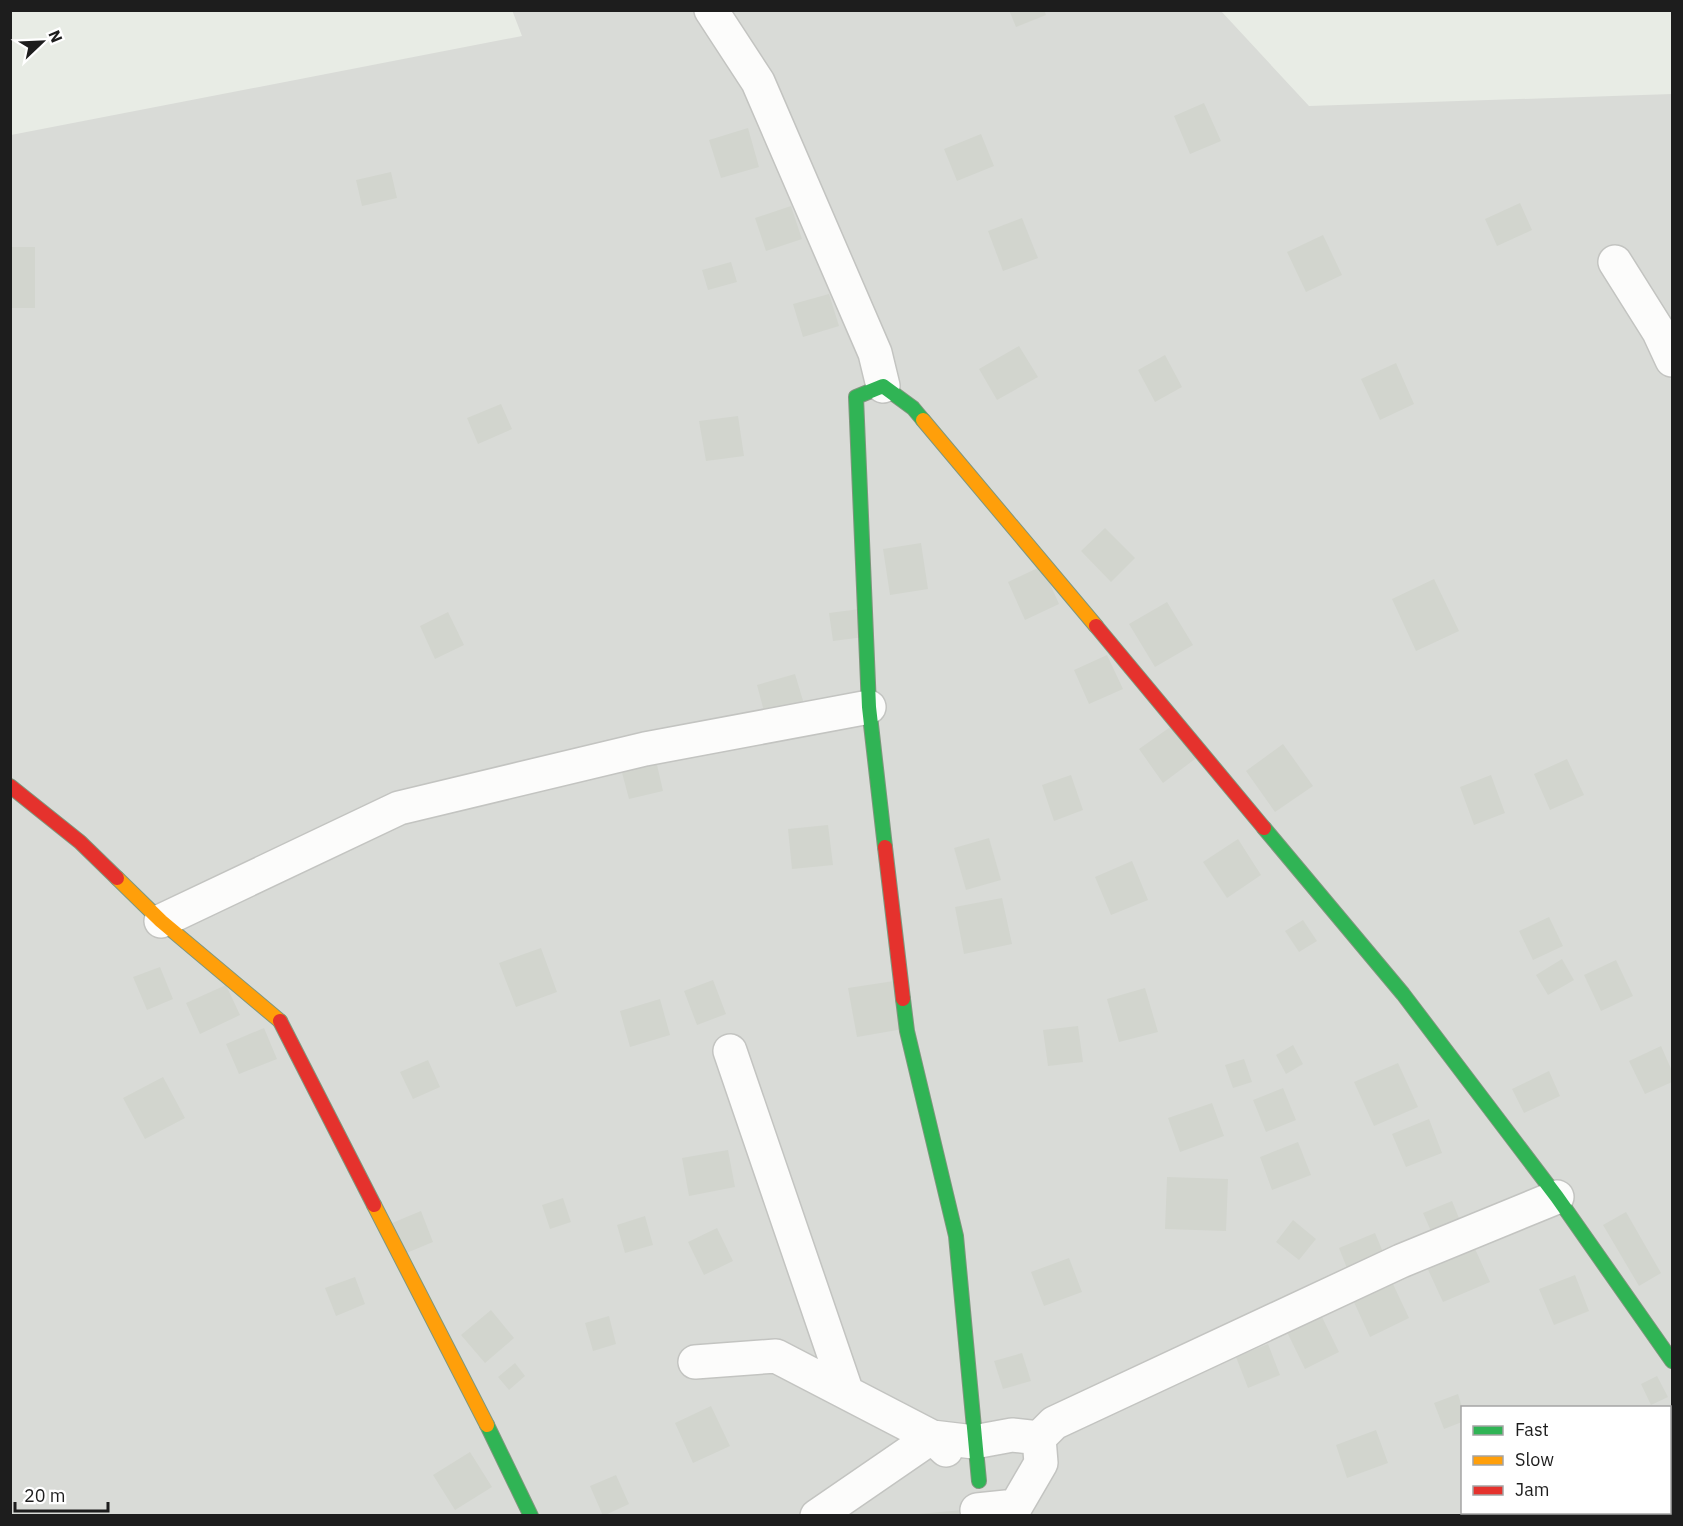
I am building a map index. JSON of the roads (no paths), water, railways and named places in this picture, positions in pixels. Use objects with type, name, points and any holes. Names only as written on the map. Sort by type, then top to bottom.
[{"type":"street","points":[[711,10],[758,82],[875,353],[883,386],[913,408],[1403,994],[1557,1197],[1672,1361]]},
{"type":"street","points":[[1615,262],[1659,332],[1672,360]]},
{"type":"street","points":[[883,386],[856,397],[869,707],[907,1031],[956,1236],[978,1502]]},
{"type":"street","points":[[161,921],[399,808],[645,749],[869,707]]},
{"type":"street","points":[[10,786],[80,842],[161,921],[278,1017],[517,1483],[531,1515]]},
{"type":"street","points":[[730,1051],[846,1390]]},
{"type":"street","points":[[933,1437],[978,1502],[1016,1506],[1041,1463],[1039,1438],[1054,1423],[1401,1261],[1557,1197]]},
{"type":"street","points":[[695,1362],[776,1356],[846,1390],[933,1437],[974,1442],[1012,1435],[1039,1438]]},
{"type":"street","points":[[817,1515],[933,1437]]}]
